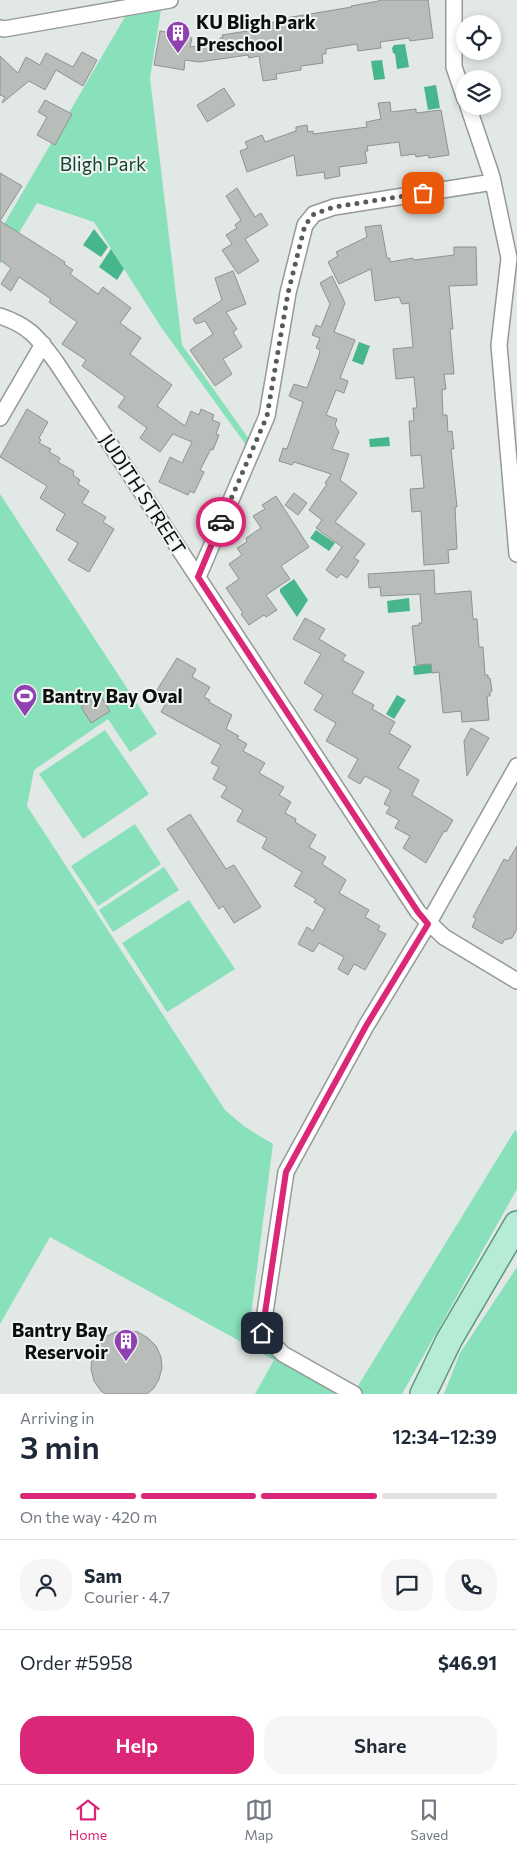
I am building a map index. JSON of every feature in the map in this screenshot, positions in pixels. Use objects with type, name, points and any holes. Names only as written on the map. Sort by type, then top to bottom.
[{"type":"main road","points":[[423,1394],[449,1340],[517,1224]]},
{"type":"street","points":[[0,28],[170,0]]},
{"type":"street","points":[[454,0],[454,67],[456,73]]},
{"type":"street","points":[[471,115],[493,182],[509,258],[499,345],[512,450],[517,554]]},
{"type":"street","points":[[198,577],[267,416],[288,293],[305,225],[314,214],[334,207],[493,182]]},
{"type":"street","name":"JUDITH STREET","points":[[0,316],[16,321],[32,331],[43,344],[418,912],[428,924],[444,936],[517,981]]},
{"type":"street","points":[[0,418],[43,344]]},
{"type":"street","points":[[354,1394],[283,1354],[262,1333],[286,1172],[366,1026],[428,924],[517,766]]},
{"type":"green space","name":"Bligh Park","points":[[161,10],[150,78],[182,345],[254,446],[251,452],[161,327],[94,222],[37,203],[0,264],[0,231],[126,15]]},
{"type":"green space","points":[[0,494],[157,734],[130,752],[108,719],[34,770],[27,806],[225,1110],[245,1127],[273,1144],[248,1338],[337,1394],[255,1394],[274,1360],[50,1237],[0,1324]]},
{"type":"green space","points":[[105,730],[149,794],[83,839],[39,774]]},
{"type":"green space","points":[[135,824],[161,864],[98,906],[71,866]]},
{"type":"green space","points":[[164,867],[179,890],[113,932],[99,910]]},
{"type":"green space","points":[[189,900],[235,969],[167,1012],[122,943]]},
{"type":"green space","points":[[515,1130],[517,1132],[517,1189],[402,1394],[353,1394]]},
{"type":"green space","points":[[517,1267],[517,1394],[444,1394],[460,1353]]},
{"type":"shaded area","points":[[405,44],[409,67],[397,69],[395,54],[392,48],[394,45]]},
{"type":"shaded area","points":[[382,60],[385,79],[374,80],[371,61]]},
{"type":"shaded area","points":[[436,85],[440,108],[428,110],[424,87]]},
{"type":"shaded area","points":[[94,229],[108,247],[101,257],[83,245]]},
{"type":"shaded area","points":[[111,249],[124,269],[117,280],[99,267]]},
{"type":"shaded area","points":[[359,342],[370,346],[363,365],[352,361]]},
{"type":"shaded area","points":[[389,437],[390,446],[370,447],[369,439]]},
{"type":"shaded area","points":[[316,530],[335,543],[329,551],[310,538]]},
{"type":"shaded area","points":[[294,579],[308,600],[297,617],[280,592],[280,589]]},
{"type":"shaded area","points":[[409,598],[410,611],[388,613],[387,601]]},
{"type":"shaded area","points":[[431,664],[432,673],[414,675],[413,666]]},
{"type":"shaded area","points":[[397,695],[406,700],[394,719],[386,714]]},
{"type":"building","points":[[379,0],[428,0],[433,38],[410,41],[409,38],[380,42],[381,48],[358,51],[357,44],[326,49],[326,54],[322,54],[323,63],[301,66],[301,70],[276,74],[277,79],[263,81],[259,56],[249,58],[248,55],[199,62],[185,60],[184,70],[154,65],[160,31],[190,36],[189,38],[192,38],[190,47],[221,43],[220,38],[223,38],[222,35],[254,30],[253,26]]},
{"type":"building","points":[[82,52],[97,60],[83,86],[56,70],[45,90],[29,81],[2,103],[5,97],[0,95],[0,56],[18,73],[26,57],[40,65],[46,53],[73,67]]},
{"type":"building","points":[[224,88],[235,105],[207,122],[197,105]]},
{"type":"building","points":[[45,100],[72,114],[55,145],[37,135],[47,117],[38,112]]},
{"type":"building","points":[[390,102],[391,112],[416,109],[416,113],[441,110],[449,155],[429,158],[428,155],[416,157],[415,154],[401,156],[399,142],[367,146],[368,151],[365,151],[367,163],[339,167],[340,176],[325,179],[324,172],[297,176],[294,155],[247,172],[240,151],[248,148],[245,142],[262,135],[265,142],[296,131],[296,127],[307,125],[308,132],[313,131],[313,134],[367,127],[366,122],[381,119],[378,103]]},
{"type":"building","points":[[0,173],[22,186],[0,221]]},
{"type":"building","points":[[237,188],[255,217],[261,213],[268,225],[245,239],[259,261],[238,274],[222,250],[232,244],[226,235],[237,228],[235,225],[241,220],[226,196]]},
{"type":"building","points":[[0,221],[65,262],[64,264],[73,270],[70,274],[98,294],[103,287],[131,308],[120,323],[141,338],[130,354],[172,385],[157,406],[185,426],[191,411],[199,415],[201,409],[214,415],[212,420],[220,423],[216,434],[219,435],[213,450],[211,449],[200,470],[204,472],[194,493],[190,491],[188,495],[159,482],[170,457],[182,463],[192,442],[173,434],[160,452],[140,438],[147,428],[118,407],[125,397],[82,366],[86,360],[62,344],[77,322],[49,302],[51,299],[19,277],[11,291],[1,284],[11,268],[0,260]]},
{"type":"building","points":[[381,225],[387,258],[390,258],[390,262],[454,255],[454,247],[476,247],[477,285],[449,286],[453,329],[450,329],[454,374],[444,374],[446,389],[442,390],[443,415],[447,415],[448,432],[452,431],[454,449],[451,449],[457,507],[455,507],[457,549],[448,550],[449,563],[424,565],[421,511],[412,512],[410,489],[424,488],[421,455],[411,456],[409,421],[414,421],[413,408],[417,408],[414,377],[396,379],[393,349],[413,347],[409,303],[402,304],[399,297],[375,301],[371,269],[339,284],[328,262],[338,256],[336,252],[367,237],[365,227]]},
{"type":"building","points":[[233,271],[246,304],[226,312],[237,329],[233,332],[242,347],[223,359],[232,374],[215,386],[190,350],[213,334],[205,321],[196,324],[193,319],[222,300],[215,278]]},
{"type":"building","points":[[332,276],[345,303],[334,332],[355,340],[340,378],[348,381],[344,393],[336,390],[326,415],[337,419],[335,425],[339,432],[332,449],[349,454],[340,480],[357,493],[335,522],[365,544],[354,558],[359,561],[347,578],[341,574],[337,578],[326,570],[342,547],[316,528],[322,520],[309,510],[327,484],[325,483],[331,474],[294,462],[292,465],[279,461],[283,448],[287,449],[303,402],[289,396],[294,384],[307,388],[319,355],[320,350],[316,348],[320,338],[312,335],[316,325],[321,327],[330,304],[320,283]]},
{"type":"building","points":[[27,409],[48,422],[39,438],[41,440],[39,443],[51,449],[49,452],[60,458],[58,462],[74,471],[73,475],[80,480],[78,484],[89,491],[82,503],[106,517],[103,522],[114,529],[89,572],[68,560],[78,543],[56,530],[65,514],[40,498],[47,486],[0,457]]},
{"type":"building","points":[[294,493],[307,503],[298,515],[285,505]]},
{"type":"building","points":[[276,496],[309,547],[281,566],[290,579],[266,595],[277,610],[266,617],[264,615],[249,625],[226,588],[239,579],[229,564],[242,555],[237,548],[247,542],[246,538],[261,528],[253,516],[265,509],[262,505]]},
{"type":"building","points":[[434,570],[435,594],[471,591],[473,619],[477,619],[479,647],[483,647],[485,675],[488,675],[488,678],[490,678],[492,691],[490,696],[487,696],[489,720],[462,722],[461,711],[443,713],[439,672],[432,673],[431,664],[416,665],[412,626],[422,623],[420,594],[381,596],[380,587],[369,588],[368,574]]},
{"type":"building","points":[[305,618],[325,629],[319,639],[346,655],[342,660],[364,672],[352,693],[374,705],[372,709],[395,722],[389,733],[411,746],[398,768],[419,780],[412,795],[453,820],[446,832],[444,831],[426,863],[403,848],[410,836],[395,828],[399,820],[386,813],[390,807],[384,804],[391,790],[365,776],[360,784],[348,777],[358,759],[326,741],[336,723],[314,710],[323,695],[304,683],[321,654],[293,639]]},
{"type":"building","points":[[177,658],[196,669],[192,677],[210,687],[204,697],[210,700],[209,702],[232,715],[226,729],[239,736],[237,738],[247,744],[243,751],[265,763],[259,773],[284,787],[279,795],[291,802],[285,813],[296,819],[295,822],[316,835],[309,847],[326,857],[322,864],[346,880],[339,893],[369,910],[365,917],[380,926],[378,930],[386,934],[365,970],[354,964],[348,975],[338,969],[344,957],[319,943],[313,952],[298,944],[307,927],[313,931],[325,909],[314,902],[316,899],[294,886],[302,872],[262,848],[267,838],[237,821],[243,810],[221,797],[227,787],[213,779],[219,767],[211,763],[221,745],[161,712],[165,705],[152,698]]},
{"type":"building","points":[[100,695],[110,711],[91,723],[81,707]]},
{"type":"building","points":[[471,728],[489,738],[467,776],[464,741]]},
{"type":"building","points":[[190,814],[226,869],[234,865],[261,907],[234,923],[223,906],[219,909],[167,829]]},
{"type":"building","points":[[517,846],[517,929],[512,938],[504,940],[502,944],[472,927],[476,919],[473,917],[504,859],[508,861]]},
{"type":"building","name":"Bantry Bay Reservoir","points":[[127,1330],[138,1332],[156,1346],[161,1357],[162,1368],[159,1379],[154,1388],[147,1394],[106,1394],[101,1391],[94,1381],[91,1369],[92,1357],[96,1346],[105,1337],[115,1332]]},
{"type":"way so far","points":[[221,522],[267,416],[288,293],[305,225],[314,214],[334,207],[423,193]]},
{"type":"place","name":"KU Bligh Park Preschool","points":[[178,54]]},
{"type":"place","name":"Bantry Bay Oval","points":[[25,717]]},
{"type":"place","name":"Bantry Bay Reservoir","points":[[126,1362]]},
{"type":"route","points":[[221,522],[198,577],[418,912],[428,924],[366,1026],[286,1172],[262,1333]]}]
